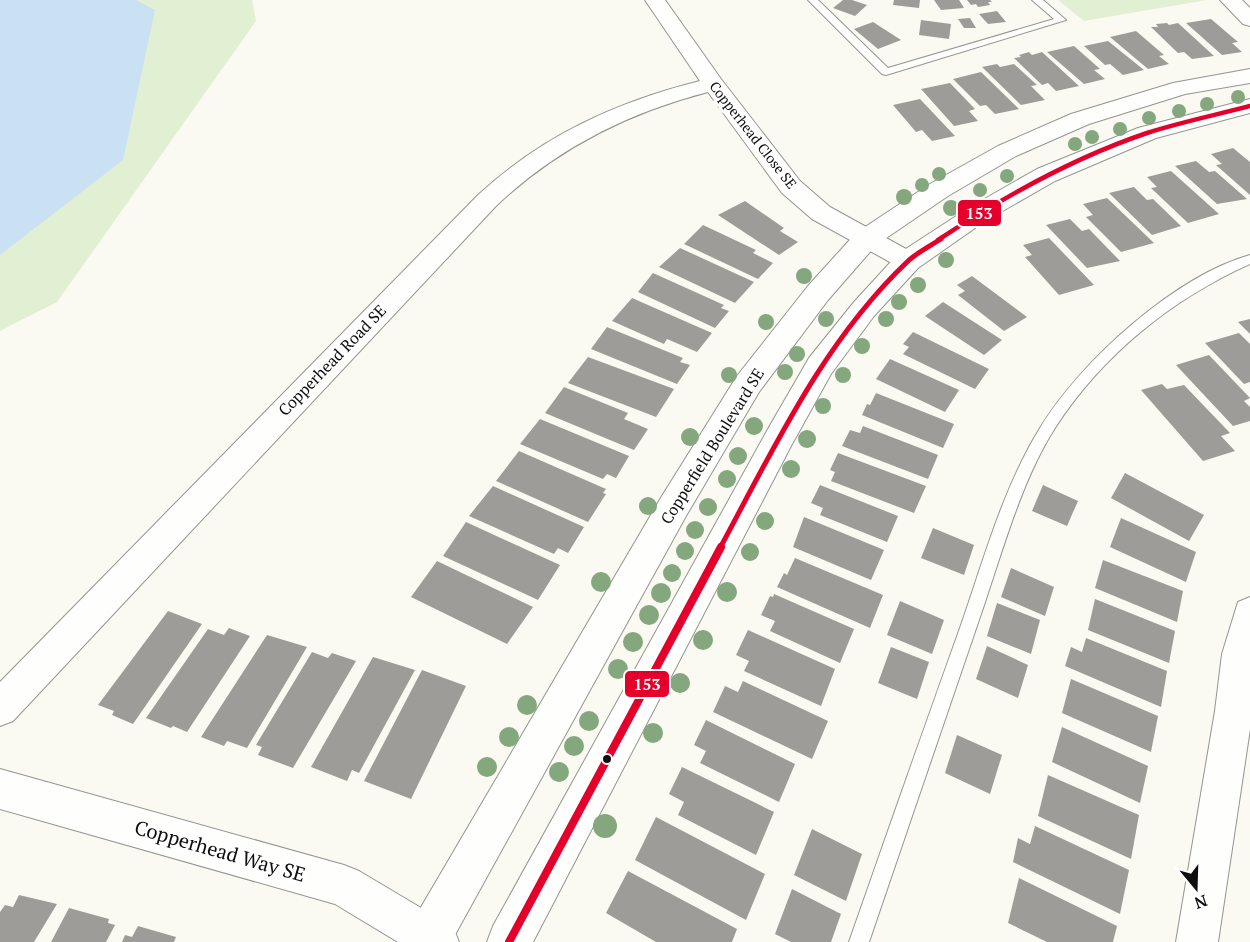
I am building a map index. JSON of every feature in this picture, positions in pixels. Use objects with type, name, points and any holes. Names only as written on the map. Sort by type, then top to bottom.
[{"type":"street","name":"Copperhead Close SE","points":[[655,0],[713,84],[791,187],[821,213],[908,261]]},
{"type":"street","points":[[1230,0],[1250,20]]},
{"type":"street","name":"Copperfield Boulevard SE","points":[[431,940],[674,506],[748,384],[818,292],[866,239],[939,190],[1006,151],[1080,118],[1181,88],[1250,76]]},
{"type":"street","name":"Copperhead Road SE","points":[[0,708],[503,185],[543,154],[627,108],[670,94],[713,84]]},
{"type":"street","points":[[509,942],[731,527],[820,366],[864,309],[908,261],[976,215],[1046,175],[1147,133],[1250,106]]},
{"type":"street","points":[[1197,942],[1234,711],[1240,654],[1250,613]]},
{"type":"street","name":"Copperhead Way SE","points":[[0,789],[344,886],[431,940]]},
{"type":"lane","points":[[813,0],[886,72],[1061,20],[1037,0]]},
{"type":"lane","points":[[858,942],[1005,522],[1027,467],[1050,424],[1106,356],[1138,326],[1208,279],[1250,259]]},
{"type":"green space","points":[[0,0],[252,0],[256,21],[57,302],[0,331]]},
{"type":"green space","points":[[1058,0],[1207,0],[1084,21]]},
{"type":"water","points":[[0,0],[136,0],[155,10],[123,160],[0,255]]},
{"type":"building","points":[[843,0],[852,0],[867,5],[855,16],[833,8]]},
{"type":"building","points":[[894,0],[920,0],[919,8],[893,5]]},
{"type":"building","points":[[934,0],[959,0],[964,8],[941,10]]},
{"type":"building","points":[[967,0],[990,0],[992,2],[988,2],[990,5],[978,7],[976,4],[971,5]]},
{"type":"building","points":[[997,11],[1006,22],[988,24],[979,14]]},
{"type":"building","points":[[970,18],[976,28],[964,28],[958,19]]},
{"type":"building","points":[[1211,19],[1238,42],[1232,43],[1242,52],[1222,55],[1186,23]]},
{"type":"building","points":[[921,20],[951,24],[949,39],[919,35]]},
{"type":"building","points":[[873,22],[901,40],[878,49],[854,29]]},
{"type":"building","points":[[1167,23],[1169,25],[1178,23],[1214,56],[1192,59],[1184,52],[1178,53],[1151,27]]},
{"type":"building","points":[[1136,31],[1164,55],[1159,56],[1169,64],[1148,69],[1110,37]]},
{"type":"building","points":[[1108,41],[1144,70],[1123,75],[1110,64],[1105,65],[1084,46]]},
{"type":"building","points":[[1074,46],[1100,69],[1094,70],[1105,79],[1084,84],[1047,52]]},
{"type":"building","points":[[1029,52],[1032,55],[1042,52],[1079,86],[1056,91],[1048,83],[1042,85],[1014,58]]},
{"type":"building","points":[[997,64],[1000,67],[1014,64],[1037,85],[1031,86],[1045,100],[1021,105],[982,67]]},
{"type":"building","points":[[981,72],[1019,109],[995,114],[986,105],[980,106],[953,79]]},
{"type":"building","points":[[950,83],[975,109],[969,111],[978,121],[954,126],[921,89]]},
{"type":"building","points":[[920,99],[955,136],[932,141],[922,130],[916,132],[893,105]]},
{"type":"building","points":[[1233,148],[1250,162],[1250,195],[1216,165],[1222,164],[1211,154]]},
{"type":"building","points":[[1196,161],[1209,172],[1215,171],[1247,199],[1217,204],[1175,166]]},
{"type":"building","points":[[1171,171],[1219,214],[1188,223],[1151,188],[1157,187],[1147,177]]},
{"type":"building","points":[[1134,187],[1147,200],[1153,199],[1181,226],[1152,235],[1109,193]]},
{"type":"building","points":[[1107,198],[1154,243],[1121,252],[1086,217],[1093,215],[1083,204]]},
{"type":"building","points":[[745,201],[784,228],[780,231],[798,242],[779,255],[718,215]]},
{"type":"building","points":[[1070,219],[1082,231],[1089,229],[1120,261],[1087,268],[1046,225]]},
{"type":"building","points":[[703,225],[756,250],[753,253],[773,263],[758,279],[684,244]]},
{"type":"building","points":[[1049,238],[1094,285],[1059,295],[1025,257],[1032,255],[1023,245]]},
{"type":"building","points":[[680,248],[754,282],[735,303],[659,267]]},
{"type":"building","points":[[653,273],[724,305],[721,308],[729,311],[715,328],[638,292]]},
{"type":"building","points":[[972,276],[1027,317],[1004,331],[958,295],[965,291],[957,285]]},
{"type":"building","points":[[632,298],[712,333],[697,352],[667,339],[664,344],[612,321]]},
{"type":"building","points":[[943,302],[1002,340],[984,355],[925,316]]},
{"type":"building","points":[[1250,319],[1250,334],[1238,322]]},
{"type":"building","points":[[607,327],[683,358],[680,362],[690,365],[677,384],[591,349]]},
{"type":"building","points":[[913,332],[989,369],[975,389],[903,354],[909,347],[903,344]]},
{"type":"building","points":[[1239,333],[1250,344],[1250,382],[1244,384],[1205,343]]},
{"type":"building","points":[[1209,355],[1250,398],[1244,401],[1250,407],[1250,421],[1233,426],[1176,365]]},
{"type":"building","points":[[588,357],[674,389],[656,417],[568,383]]},
{"type":"building","points":[[890,359],[959,390],[945,412],[876,379]]},
{"type":"building","points":[[1162,384],[1167,389],[1184,385],[1230,433],[1221,436],[1235,451],[1203,461],[1141,390]]},
{"type":"building","points":[[564,387],[628,413],[624,419],[648,429],[634,450],[545,413]]},
{"type":"building","points":[[876,393],[954,424],[943,448],[862,415]]},
{"type":"building","points":[[540,419],[629,456],[616,478],[607,474],[603,479],[520,444]]},
{"type":"building","points":[[863,426],[938,455],[928,479],[842,446],[850,430],[860,433]]},
{"type":"building","points":[[519,451],[606,489],[603,493],[606,494],[588,522],[496,481]]},
{"type":"building","points":[[838,453],[926,486],[914,513],[831,481],[835,472],[830,470]]},
{"type":"building","points":[[1125,473],[1204,515],[1189,541],[1111,498]]},
{"type":"building","points":[[820,485],[898,516],[887,542],[820,515],[823,508],[811,503]]},
{"type":"building","points":[[1043,485],[1078,501],[1067,526],[1032,511]]},
{"type":"building","points":[[493,486],[584,527],[568,553],[558,548],[554,554],[469,516]]},
{"type":"building","points":[[804,517],[884,550],[871,580],[793,547]]},
{"type":"building","points":[[1121,518],[1196,552],[1186,582],[1110,547]]},
{"type":"building","points":[[466,522],[560,565],[538,600],[443,556]]},
{"type":"building","points":[[933,528],[974,545],[964,575],[921,558]]},
{"type":"building","points":[[795,558],[883,595],[870,628],[777,587],[784,573],[787,575]]},
{"type":"building","points":[[1103,560],[1183,591],[1177,622],[1095,588]]},
{"type":"building","points":[[437,561],[533,607],[507,644],[411,597]]},
{"type":"building","points":[[1011,568],[1054,587],[1045,616],[1001,597]]},
{"type":"building","points":[[774,594],[854,629],[840,663],[770,631],[775,621],[761,615],[770,596],[773,597]]},
{"type":"building","points":[[1095,599],[1175,631],[1169,663],[1088,630]]},
{"type":"building","points":[[900,601],[944,620],[932,654],[887,635]]},
{"type":"building","points":[[997,603],[1040,620],[1031,654],[987,636]]},
{"type":"building","points":[[168,611],[202,624],[133,724],[112,715],[114,711],[98,705]]},
{"type":"building","points":[[229,628],[250,636],[187,732],[146,718],[208,629],[224,635]]},
{"type":"building","points":[[748,630],[835,669],[821,706],[744,671],[749,661],[736,655]]},
{"type":"building","points":[[267,635],[307,647],[247,748],[227,741],[224,746],[201,737]]},
{"type":"building","points":[[1086,638],[1167,671],[1161,707],[1065,666],[1071,647],[1082,652]]},
{"type":"building","points":[[987,646],[1028,665],[1018,698],[976,679]]},
{"type":"building","points":[[891,647],[929,662],[917,699],[878,683]]},
{"type":"building","points":[[312,652],[328,658],[332,653],[356,661],[293,768],[258,755],[262,747],[256,745]]},
{"type":"building","points":[[373,657],[415,670],[359,773],[352,770],[347,781],[311,767]]},
{"type":"building","points":[[422,670],[466,686],[411,799],[364,781]]},
{"type":"building","points":[[1071,679],[1158,716],[1151,752],[1062,713]]},
{"type":"building","points":[[743,681],[828,721],[812,759],[713,712],[725,686],[738,692]]},
{"type":"building","points":[[706,720],[795,764],[779,802],[700,763],[706,751],[694,745]]},
{"type":"building","points":[[1062,727],[1148,766],[1140,803],[1052,762]]},
{"type":"building","points":[[957,735],[1002,755],[990,794],[945,773]]},
{"type":"building","points":[[682,767],[774,812],[756,855],[678,815],[684,802],[669,794]]},
{"type":"building","points":[[1048,775],[1139,815],[1131,859],[1038,816]]},
{"type":"building","points":[[656,817],[765,874],[746,920],[635,860]]},
{"type":"building","points":[[1035,826],[1129,870],[1120,914],[1013,862],[1018,838],[1030,844]]},
{"type":"building","points":[[812,829],[862,854],[846,901],[794,875]]},
{"type":"building","points":[[628,871],[737,929],[732,942],[656,942],[606,913]]},
{"type":"building","points":[[1019,878],[1117,926],[1113,942],[1047,942],[1008,923]]},
{"type":"building","points":[[792,889],[841,914],[831,942],[791,942],[775,934]]},
{"type":"building","points":[[19,895],[57,904],[34,942],[0,942],[0,912],[5,905],[13,907]]},
{"type":"building","points":[[69,908],[109,919],[108,923],[115,925],[106,942],[51,942]]},
{"type":"building","points":[[138,926],[176,937],[174,942],[122,942],[125,935],[132,937]]},
{"type":"transit line","name":"153","points":[[509,942],[779,438],[820,366],[864,309],[908,261],[976,215],[1046,175],[1147,133],[1250,106]]}]
